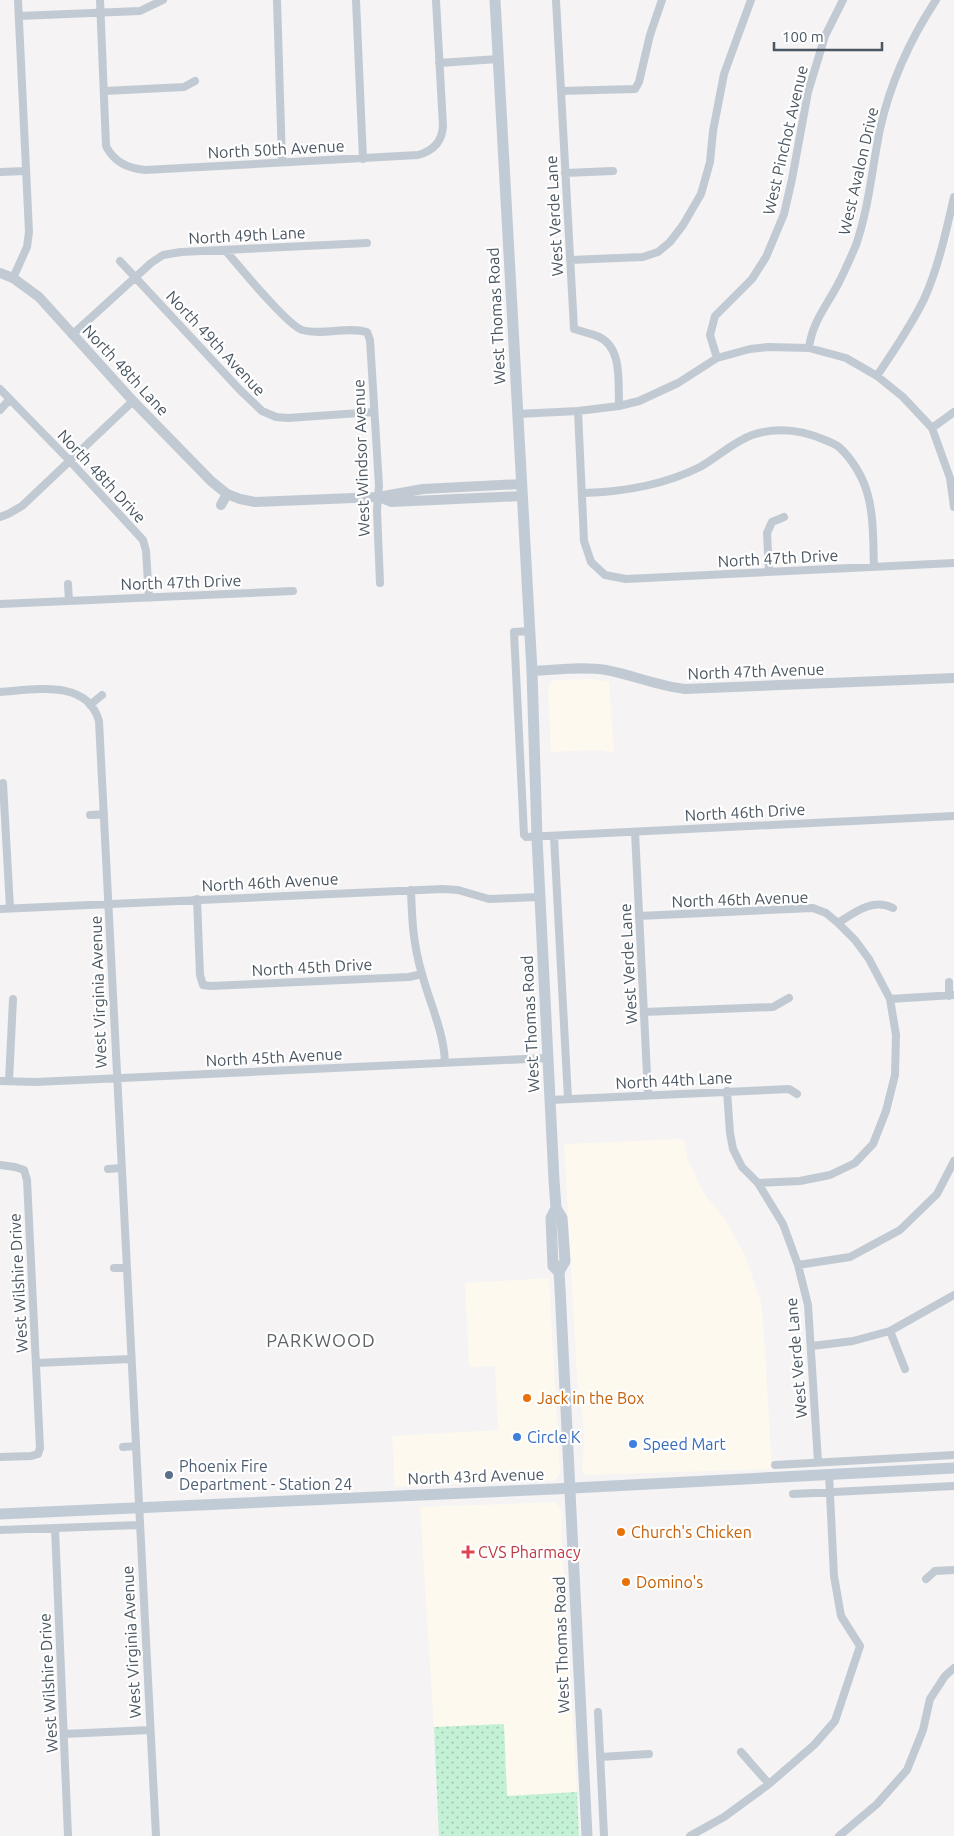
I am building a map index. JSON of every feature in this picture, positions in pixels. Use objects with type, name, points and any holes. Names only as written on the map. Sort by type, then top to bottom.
[{"type":"main road","name":"West Thomas Road","points":[[495,0],[530,631],[537,838],[550,1100],[556,1208],[562,1218],[565,1261],[559,1272],[587,1836]]},
{"type":"main road","name":"North 43rd Avenue","points":[[0,1514],[570,1489],[954,1468]]},
{"type":"street","points":[[13,278],[27,247],[30,232],[18,0]]},
{"type":"street","points":[[100,0],[105,91],[184,87],[195,81]]},
{"type":"street","points":[[19,16],[140,10],[163,0]]},
{"type":"street","points":[[277,0],[282,161]]},
{"type":"street","points":[[356,0],[363,159]]},
{"type":"street","points":[[436,0],[439,63],[498,59]]},
{"type":"street","name":"West Verde Lane","points":[[556,0],[574,329],[598,336],[611,345],[617,361],[619,406]]},
{"type":"street","points":[[561,90],[635,88],[639,82],[650,35],[662,0]]},
{"type":"street","points":[[570,260],[643,256],[658,252],[670,242],[683,225],[701,194],[710,162],[713,131],[724,74],[751,0]]},
{"type":"street","name":"West Pinchot Avenue","points":[[717,358],[710,335],[715,316],[752,279],[766,257],[784,214],[808,92],[825,36],[843,0]]},
{"type":"street","name":"West Avalon Drive","points":[[809,348],[813,327],[837,286],[856,244],[868,200],[880,128],[890,95],[908,50],[936,0]]},
{"type":"street","name":"North 50th Avenue","points":[[105,91],[106,146],[110,155],[116,161],[133,168],[145,170],[418,155],[426,153],[435,146],[442,136],[439,63]]},
{"type":"street","points":[[565,173],[614,170]]},
{"type":"street","points":[[0,172],[26,171]]},
{"type":"street","points":[[877,376],[900,341],[924,297],[942,251],[954,197]]},
{"type":"street","name":"North 49th Lane","points":[[72,335],[105,307],[151,263],[163,255],[181,252],[367,243]]},
{"type":"street","name":"West Windsor Avenue","points":[[225,250],[259,290],[301,330],[358,329],[367,332],[370,340],[374,412],[380,583]]},
{"type":"street","points":[[120,261],[136,277]]},
{"type":"street","name":"North 48th Lane","points":[[0,273],[13,278],[39,298],[133,401],[211,481],[227,494],[240,500],[255,502],[378,496],[423,489],[522,484]]},
{"type":"street","name":"North 49th Avenue","points":[[136,277],[262,411],[276,417],[288,418],[374,412]]},
{"type":"street","points":[[518,414],[578,411],[619,406],[639,401],[678,384],[717,358],[750,349],[768,347],[809,348],[846,358],[877,376],[904,397],[932,428],[950,478],[954,507]]},
{"type":"street","name":"North 48th Drive","points":[[0,389],[137,532],[146,551],[149,598]]},
{"type":"street","points":[[0,410],[10,399]]},
{"type":"street","points":[[0,517],[22,506],[133,401]]},
{"type":"street","points":[[578,411],[583,494],[622,491],[658,482],[700,467],[736,443],[766,431],[785,430],[809,433],[838,446],[854,464],[867,492],[874,567]]},
{"type":"street","points":[[932,428],[954,412]]},
{"type":"street","points":[[221,506],[227,494]]},
{"type":"street","name":"North 47th Drive","points":[[583,494],[584,541],[591,562],[605,574],[626,579],[954,563]]},
{"type":"street","name":"North 48th Lane","points":[[378,496],[391,502],[522,496]]},
{"type":"street","points":[[769,572],[767,533],[772,522],[784,517]]},
{"type":"street","points":[[68,584],[69,601]]},
{"type":"street","name":"North 47th Drive","points":[[0,604],[293,591]]},
{"type":"street","points":[[530,631],[514,632],[524,835],[537,838]]},
{"type":"street","name":"North 47th Avenue","points":[[532,671],[605,670],[686,690],[954,678]]},
{"type":"street","points":[[0,692],[68,691],[79,696],[90,705],[102,695]]},
{"type":"street","name":"West Virginia Avenue","points":[[90,705],[99,721],[156,1836]]},
{"type":"street","points":[[3,783],[10,908]]},
{"type":"street","points":[[90,815],[104,814]]},
{"type":"street","name":"North 46th Drive","points":[[537,838],[954,816]]},
{"type":"street","name":"West Verde Lane","points":[[635,832],[648,1095]]},
{"type":"street","points":[[554,837],[568,1099]]},
{"type":"street","name":"North 46th Avenue","points":[[0,909],[443,889],[458,890],[489,899],[540,897]]},
{"type":"street","points":[[411,890],[412,932],[422,974],[441,1034],[445,1063]]},
{"type":"street","name":"North 45th Drive","points":[[197,899],[200,975],[203,985],[409,977],[422,974]]},
{"type":"street","points":[[838,923],[869,905],[885,904],[893,908]]},
{"type":"street","name":"North 46th Avenue","points":[[640,916],[813,908],[826,913],[855,940],[869,959],[890,999],[896,1035],[896,1075],[886,1111],[873,1144],[855,1163],[830,1175],[800,1181],[758,1182]]},
{"type":"street","points":[[890,999],[951,995],[949,982]]},
{"type":"street","points":[[644,1012],[773,1006],[789,998]]},
{"type":"street","points":[[9,1081],[13,999]]},
{"type":"street","name":"North 45th Avenue","points":[[0,1080],[36,1082],[548,1058]]},
{"type":"street","name":"North 44th Lane","points":[[550,1100],[789,1089],[798,1094]]},
{"type":"street","name":"West Verde Lane","points":[[728,1092],[730,1133],[733,1149],[742,1167],[758,1182],[783,1224],[798,1265],[808,1304],[818,1462]]},
{"type":"street","points":[[798,1265],[850,1257],[900,1230],[937,1194],[954,1161]]},
{"type":"street","name":"West Wilshire Drive","points":[[0,1165],[24,1170],[27,1180],[40,1448],[38,1454],[31,1456],[0,1457]]},
{"type":"street","points":[[108,1169],[121,1168]]},
{"type":"street","points":[[114,1268],[126,1268]]},
{"type":"street","points":[[812,1346],[853,1341],[890,1331],[954,1295]]},
{"type":"street","points":[[890,1331],[905,1369]]},
{"type":"street","points":[[36,1363],[131,1359]]},
{"type":"street","points":[[122,1447],[136,1446]]},
{"type":"street","points":[[776,1465],[954,1455]]},
{"type":"street","points":[[690,1836],[724,1817],[769,1784],[814,1745],[835,1721],[860,1646],[841,1616],[834,1576],[829,1474]]},
{"type":"street","points":[[793,1494],[954,1486]]},
{"type":"street","points":[[0,1530],[139,1525]]},
{"type":"street","name":"West Wilshire Drive","points":[[55,1528],[68,1836]]},
{"type":"street","points":[[926,1578],[935,1571],[954,1570]]},
{"type":"street","points":[[839,1836],[877,1804],[907,1770],[923,1730],[930,1698],[945,1676],[954,1668]]},
{"type":"street","points":[[598,1712],[604,1836]]},
{"type":"street","points":[[64,1734],[150,1730]]},
{"type":"street","points":[[741,1752],[769,1784]]},
{"type":"street","points":[[600,1757],[650,1754]]},
{"type":"shaded area","points":[[592,679],[609,682],[614,753],[599,750],[551,752],[548,688],[550,684],[554,680]]},
{"type":"shaded area","points":[[680,1139],[684,1141],[688,1160],[704,1194],[725,1219],[745,1255],[761,1302],[772,1469],[586,1475],[582,1471],[584,1446],[583,1417],[578,1394],[564,1144]]},
{"type":"shaded area","points":[[549,1278],[560,1473],[558,1477],[553,1481],[507,1478],[496,1482],[395,1487],[392,1436],[498,1430],[495,1366],[469,1367],[465,1283]]},
{"type":"shaded area","points":[[555,1502],[562,1509],[561,1537],[577,1792],[507,1796],[504,1724],[434,1727],[420,1507]]},
{"type":"green space","points":[[504,1724],[507,1796],[577,1792],[579,1836],[439,1836],[434,1727]]},
{"type":"place","name":"Jack in the Box","points":[[527,1398]]},
{"type":"place","name":"Circle K","points":[[517,1437]]},
{"type":"place","name":"Speed Mart","points":[[633,1444]]},
{"type":"place","name":"Phoenix Fire Department - Station 24","points":[[169,1475]]},
{"type":"place","name":"Church's Chicken","points":[[621,1532]]},
{"type":"place","name":"CVS Pharmacy","points":[[468,1552]]},
{"type":"place","name":"Domino's","points":[[626,1582]]},
{"type":"district","name":"PARKWOOD","points":[[321,1341]]}]
